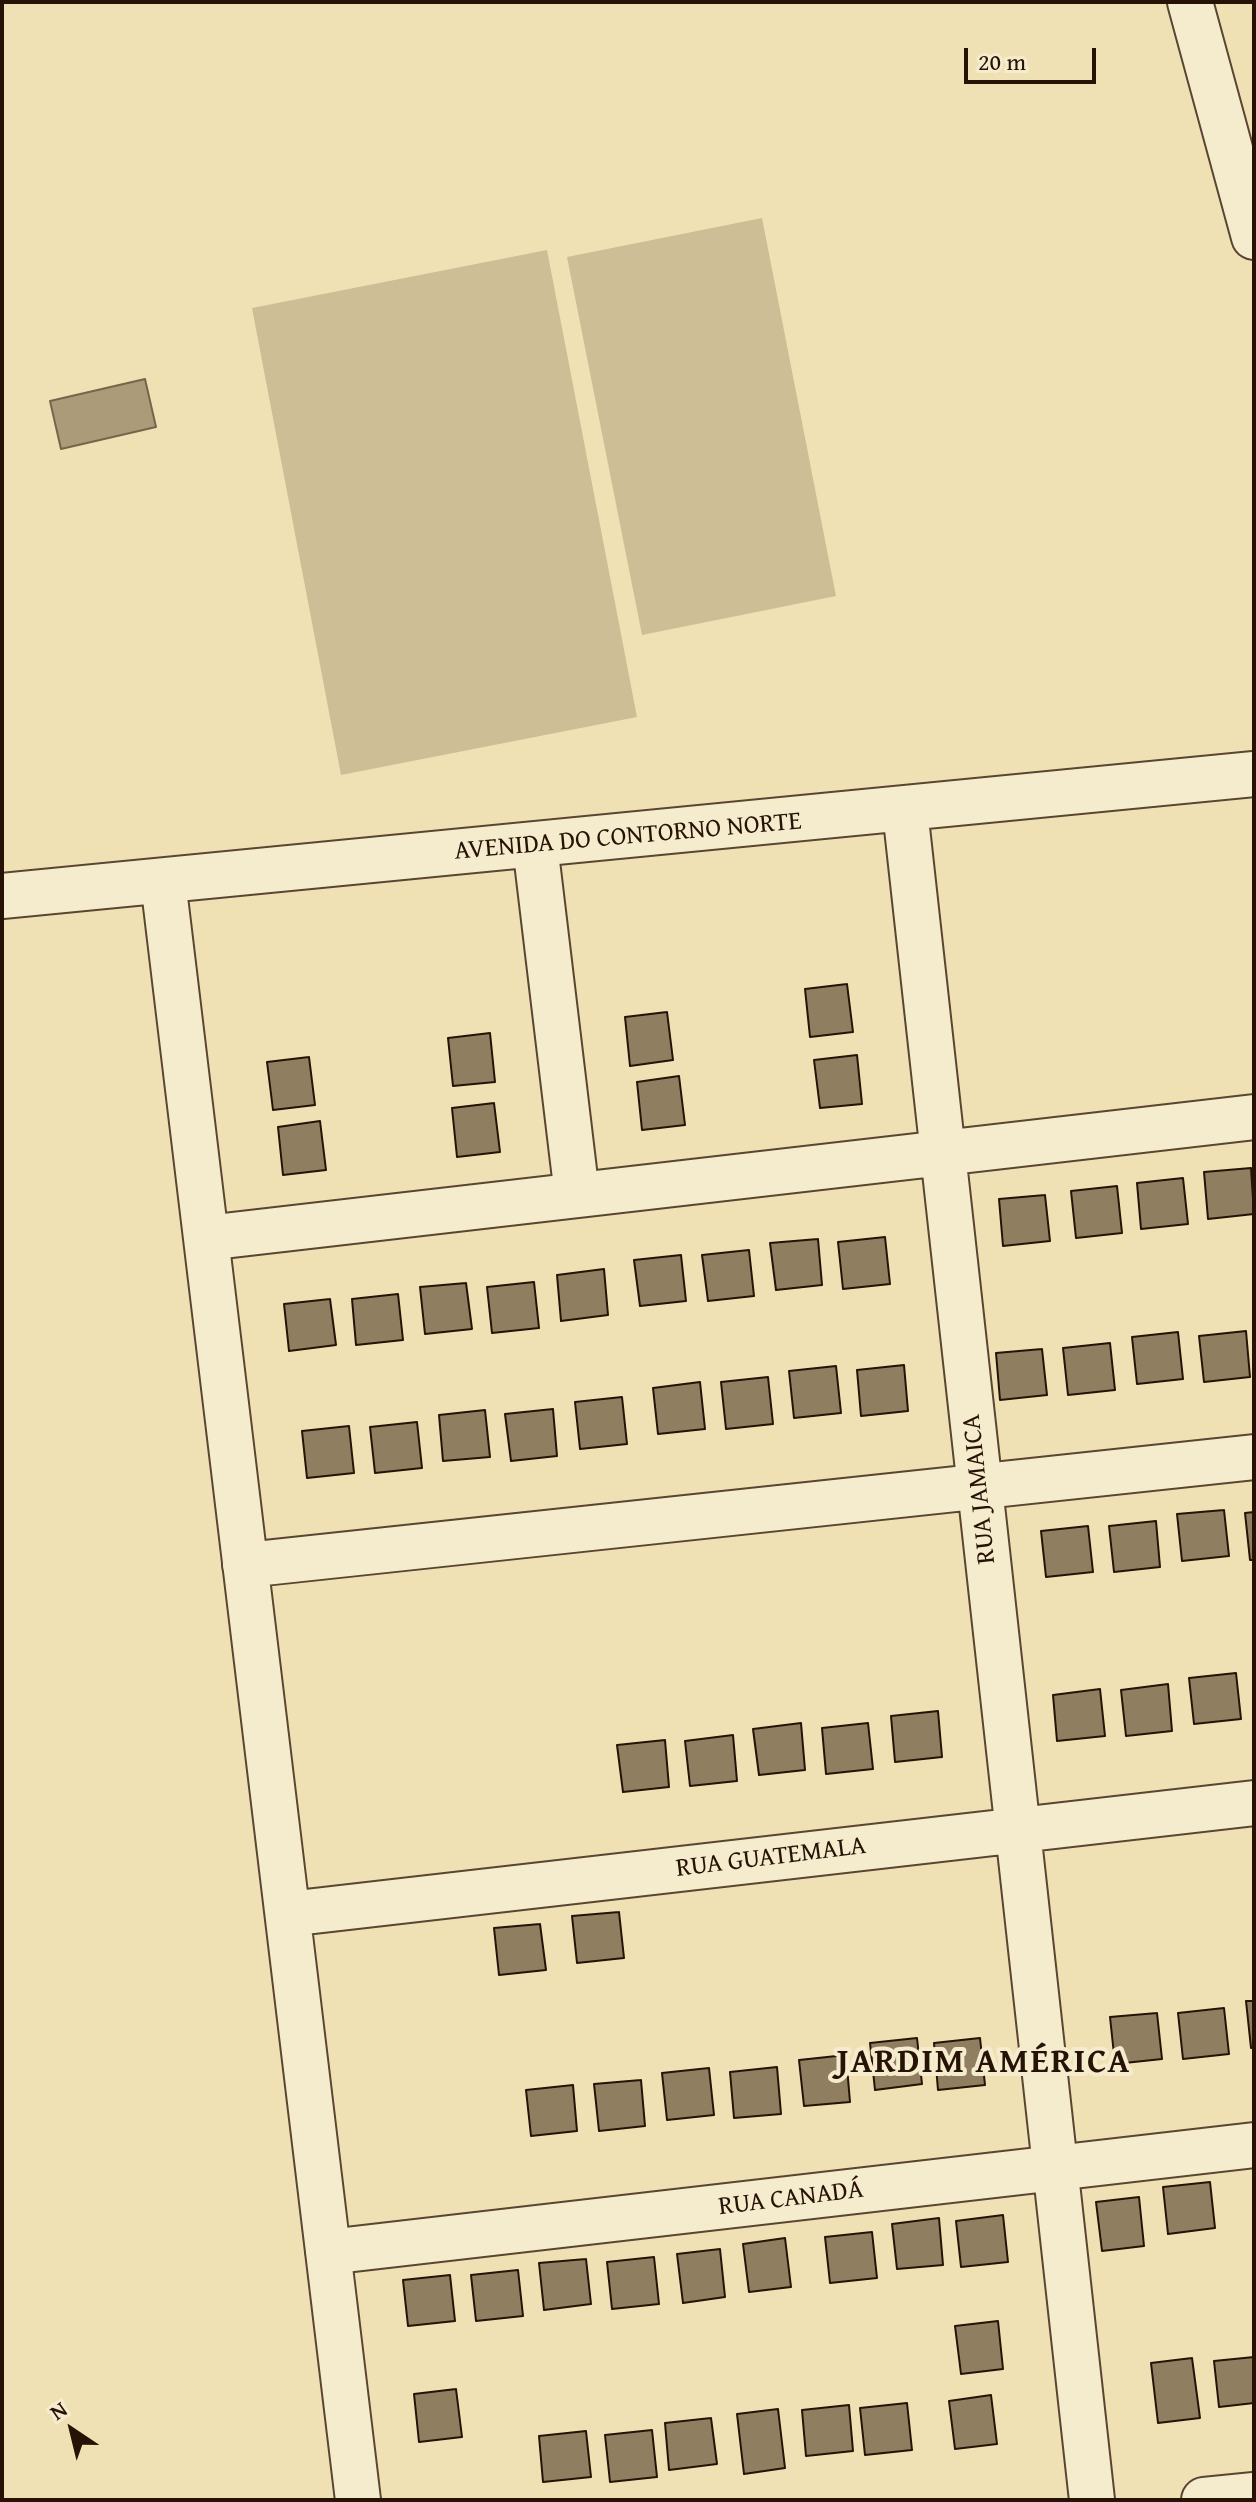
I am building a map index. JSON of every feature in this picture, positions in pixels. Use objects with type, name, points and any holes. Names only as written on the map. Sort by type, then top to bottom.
[{"type":"street","points":[[1190,2],[1254,237]]},
{"type":"street","name":"AVENIDA DO CONTORNO NORTE","points":[[2,896],[1254,774]]},
{"type":"street","name":"RUA JAMAICA","points":[[905,810],[1092,2500]]},
{"type":"street","points":[[535,845],[577,1195]]},
{"type":"street","points":[[163,881],[358,2500]]},
{"type":"street","points":[[206,1238],[1254,1117]]},
{"type":"street","points":[[245,1565],[1254,1457]]},
{"type":"street","name":"RUA GUATEMALA","points":[[288,1914],[1254,1803]]},
{"type":"street","name":"RUA CANADÁ","points":[[328,2252],[1254,2145]]},
{"type":"street","points":[[1204,2500],[1254,2495]]},
{"type":"shaded area","points":[[762,218],[836,596],[642,635],[567,257]]},
{"type":"shaded area","points":[[547,250],[637,717],[341,775],[252,308]]},
{"type":"shaded area","points":[[145,379],[156,427],[61,449],[50,401]]},
{"type":"building","points":[[847,984],[853,1032],[810,1037],[805,989]]},
{"type":"building","points":[[667,1012],[673,1060],[630,1066],[625,1017]]},
{"type":"building","points":[[490,1033],[495,1082],[453,1086],[448,1038]]},
{"type":"building","points":[[857,1055],[862,1104],[820,1108],[814,1060]]},
{"type":"building","points":[[309,1057],[315,1105],[273,1110],[267,1062]]},
{"type":"building","points":[[679,1076],[685,1125],[642,1130],[637,1082]]},
{"type":"building","points":[[494,1103],[500,1152],[457,1157],[452,1108]]},
{"type":"building","points":[[320,1121],[326,1170],[283,1175],[278,1127]]},
{"type":"building","points":[[1251,1168],[1254,1214],[1208,1219],[1204,1172]]},
{"type":"building","points":[[1183,1178],[1188,1224],[1141,1229],[1137,1183]]},
{"type":"building","points":[[1117,1186],[1122,1233],[1076,1238],[1071,1191]]},
{"type":"building","points":[[1045,1195],[1050,1241],[1003,1246],[999,1199]]},
{"type":"building","points":[[885,1237],[890,1284],[843,1289],[838,1242]]},
{"type":"building","points":[[818,1239],[822,1285],[776,1290],[770,1243]]},
{"type":"building","points":[[749,1250],[754,1296],[708,1301],[702,1255]]},
{"type":"building","points":[[681,1255],[686,1301],[640,1306],[634,1260]]},
{"type":"building","points":[[604,1269],[608,1315],[561,1321],[557,1275]]},
{"type":"building","points":[[534,1282],[539,1328],[492,1333],[487,1287]]},
{"type":"building","points":[[466,1283],[472,1329],[425,1334],[420,1287]]},
{"type":"building","points":[[398,1294],[403,1340],[356,1345],[352,1299]]},
{"type":"building","points":[[330,1299],[336,1345],[289,1351],[284,1304]]},
{"type":"building","points":[[1246,1331],[1250,1377],[1204,1382],[1199,1336]]},
{"type":"building","points":[[1178,1332],[1183,1379],[1137,1384],[1132,1337]]},
{"type":"building","points":[[1110,1343],[1115,1390],[1068,1395],[1063,1348]]},
{"type":"building","points":[[1042,1349],[1047,1395],[1000,1400],[996,1353]]},
{"type":"building","points":[[904,1365],[908,1411],[861,1416],[857,1370]]},
{"type":"building","points":[[836,1366],[841,1413],[794,1418],[789,1371]]},
{"type":"building","points":[[768,1377],[773,1424],[726,1429],[721,1382]]},
{"type":"building","points":[[700,1382],[705,1429],[658,1434],[653,1388]]},
{"type":"building","points":[[622,1397],[627,1444],[580,1449],[575,1402]]},
{"type":"building","points":[[553,1409],[557,1456],[511,1461],[505,1414]]},
{"type":"building","points":[[485,1410],[490,1457],[443,1461],[439,1415]]},
{"type":"building","points":[[417,1422],[422,1468],[375,1473],[370,1427]]},
{"type":"building","points":[[349,1426],[354,1473],[307,1478],[302,1431]]},
{"type":"building","points":[[1224,1510],[1229,1556],[1182,1561],[1177,1514]]},
{"type":"building","points":[[1254,1512],[1254,1560],[1250,1560],[1245,1513]]},
{"type":"building","points":[[1156,1521],[1160,1567],[1114,1572],[1109,1526]]},
{"type":"building","points":[[1088,1526],[1093,1572],[1046,1577],[1041,1531]]},
{"type":"building","points":[[1236,1673],[1241,1719],[1194,1724],[1189,1678]]},
{"type":"building","points":[[1168,1684],[1172,1731],[1126,1736],[1121,1690]]},
{"type":"building","points":[[1100,1689],[1105,1736],[1057,1741],[1053,1695]]},
{"type":"building","points":[[938,1711],[942,1757],[895,1762],[891,1716]]},
{"type":"building","points":[[801,1723],[805,1770],[759,1775],[753,1729]]},
{"type":"building","points":[[868,1723],[873,1769],[826,1774],[822,1728]]},
{"type":"building","points":[[733,1735],[737,1781],[690,1786],[685,1741]]},
{"type":"building","points":[[665,1740],[669,1787],[623,1792],[617,1745]]},
{"type":"building","points":[[619,1912],[624,1958],[577,1963],[572,1916]]},
{"type":"building","points":[[540,1924],[546,1970],[499,1975],[494,1928]]},
{"type":"building","points":[[1246,2001],[1254,2001],[1254,2047],[1251,2048]]},
{"type":"building","points":[[1224,2008],[1229,2054],[1183,2059],[1178,2013]]},
{"type":"building","points":[[1157,2013],[1162,2059],[1115,2064],[1110,2017]]},
{"type":"building","points":[[917,2038],[922,2084],[875,2090],[870,2043]]},
{"type":"building","points":[[980,2038],[985,2085],[938,2090],[934,2043]]},
{"type":"building","points":[[846,2055],[850,2102],[804,2106],[799,2060]]},
{"type":"building","points":[[777,2067],[781,2114],[734,2118],[730,2072]]},
{"type":"building","points":[[709,2068],[714,2115],[667,2120],[662,2073]]},
{"type":"building","points":[[641,2080],[645,2126],[599,2131],[594,2084]]},
{"type":"building","points":[[573,2085],[577,2131],[531,2136],[526,2090]]},
{"type":"building","points":[[1210,2182],[1215,2228],[1168,2234],[1163,2187]]},
{"type":"building","points":[[1139,2197],[1144,2246],[1102,2251],[1096,2202]]},
{"type":"building","points":[[1003,2215],[1008,2262],[961,2267],[956,2221]]},
{"type":"building","points":[[939,2218],[943,2265],[897,2269],[892,2224]]},
{"type":"building","points":[[872,2232],[877,2278],[830,2283],[825,2237]]},
{"type":"building","points":[[785,2238],[791,2287],[749,2292],[743,2244]]},
{"type":"building","points":[[720,2249],[725,2297],[683,2303],[677,2254]]},
{"type":"building","points":[[654,2257],[659,2304],[612,2309],[607,2262]]},
{"type":"building","points":[[586,2259],[591,2304],[544,2310],[539,2263]]},
{"type":"building","points":[[518,2270],[523,2316],[476,2321],[471,2275]]},
{"type":"building","points":[[450,2275],[455,2321],[408,2326],[403,2280]]},
{"type":"building","points":[[998,2321],[1003,2369],[961,2374],[955,2326]]},
{"type":"building","points":[[1254,2357],[1254,2403],[1219,2407],[1214,2361]]},
{"type":"building","points":[[1192,2358],[1200,2418],[1158,2423],[1151,2363]]},
{"type":"building","points":[[456,2389],[462,2437],[419,2442],[414,2394]]},
{"type":"building","points":[[991,2395],[997,2444],[955,2449],[949,2401]]},
{"type":"building","points":[[907,2403],[912,2450],[865,2455],[860,2408]]},
{"type":"building","points":[[849,2405],[853,2451],[806,2456],[802,2410]]},
{"type":"building","points":[[778,2409],[785,2468],[744,2474],[737,2414]]},
{"type":"building","points":[[711,2418],[717,2464],[669,2470],[665,2423]]},
{"type":"building","points":[[652,2430],[657,2477],[610,2482],[605,2435]]},
{"type":"building","points":[[586,2431],[591,2477],[543,2482],[539,2436]]},
{"type":"district","name":"JARDIM AMÉRICA","points":[[984,2063]]}]
